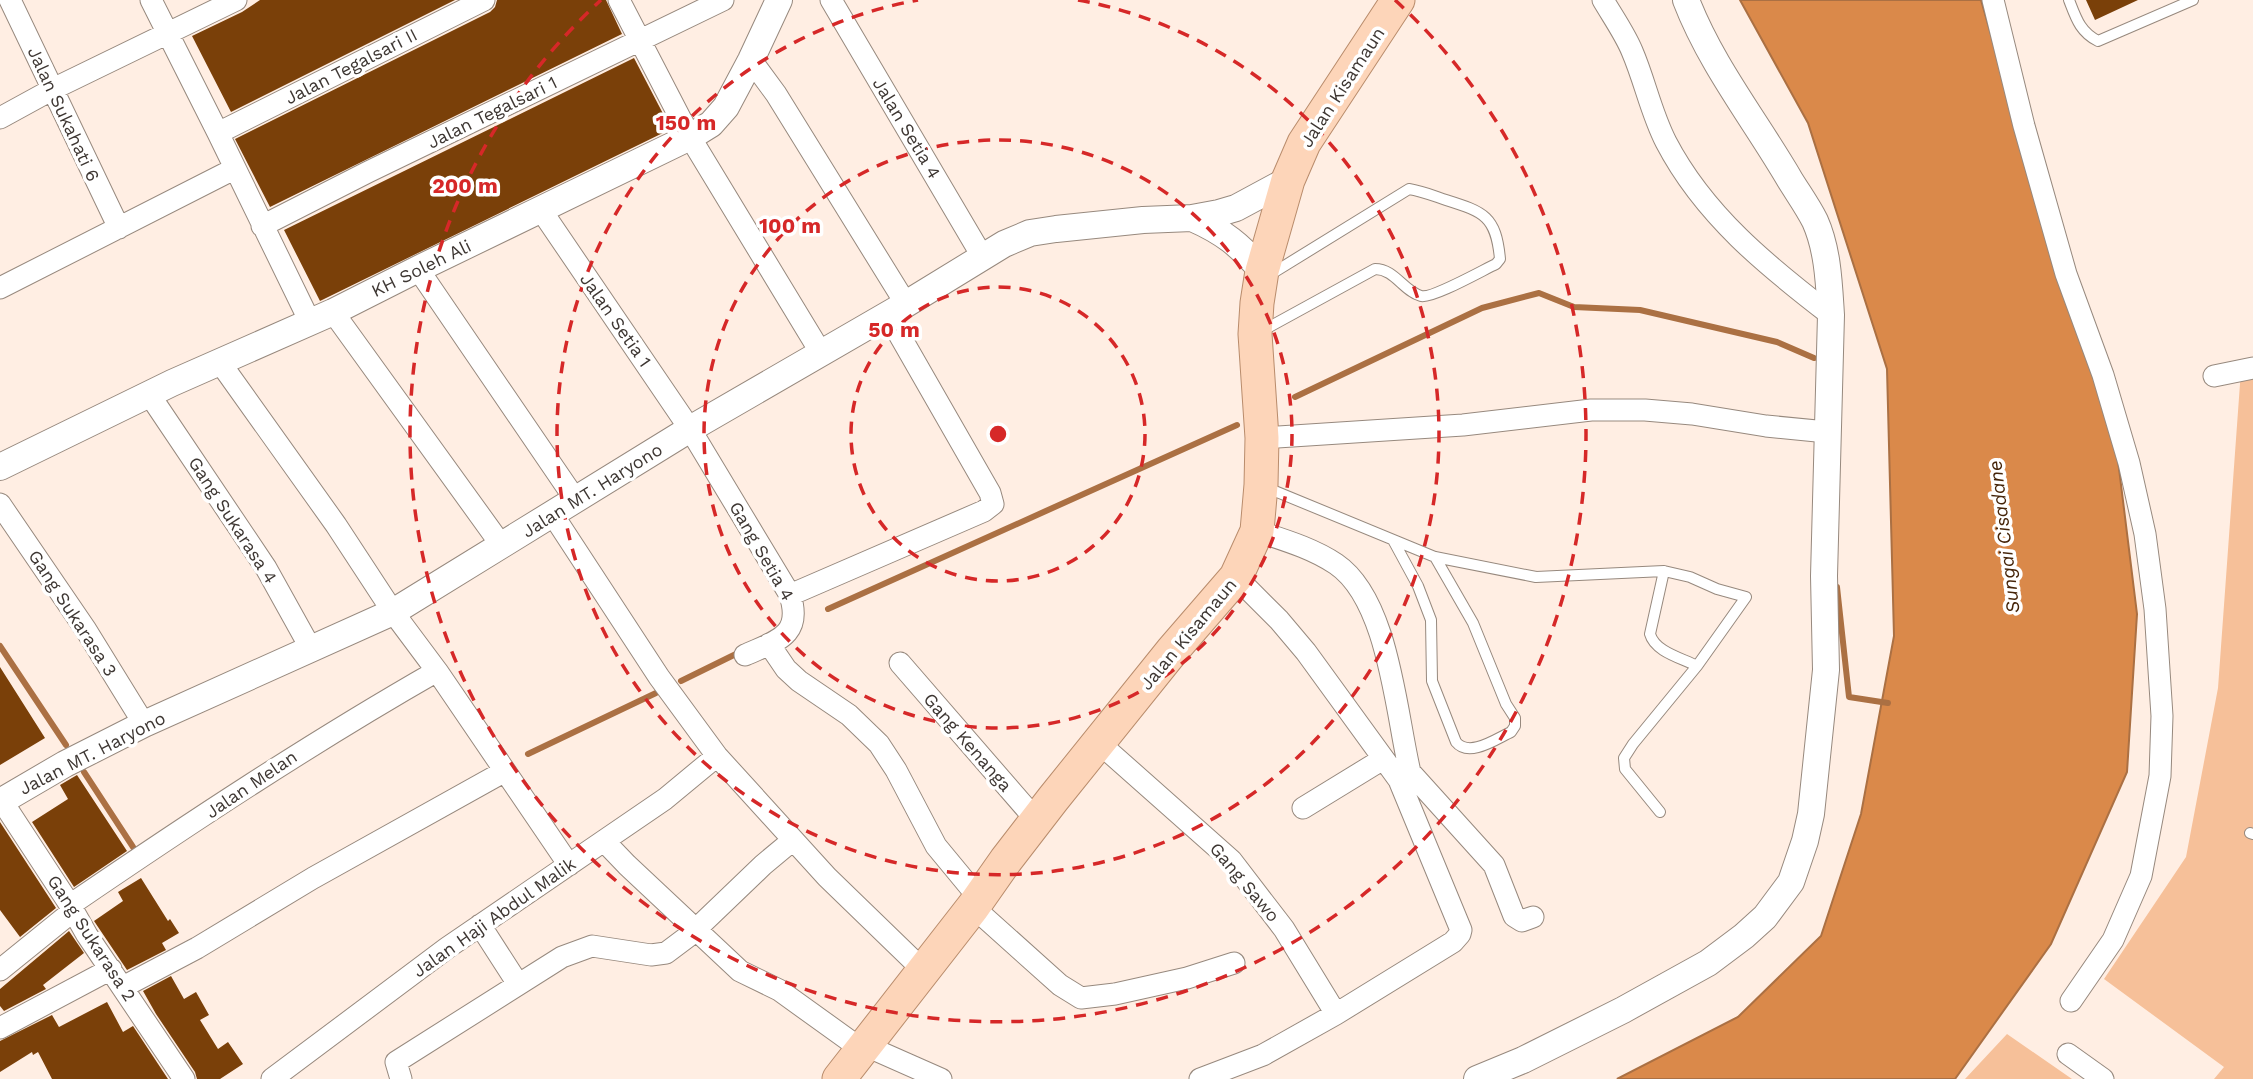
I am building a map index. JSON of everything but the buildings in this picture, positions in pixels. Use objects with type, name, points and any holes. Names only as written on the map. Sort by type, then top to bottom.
[{"type":"main road","name":"Jalan Kisamaun","points":[[839,1079],[1098,743],[1236,577],[1257,531],[1261,485],[1262,438],[1255,334],[1261,276],[1288,180],[1304,143],[1398,0]]},
{"type":"street","points":[[151,0],[262,226],[321,317],[502,546]]},
{"type":"street","points":[[0,118],[53,89],[236,0]]},
{"type":"street","name":"Jalan Tegalsari II","points":[[218,133],[484,0]]},
{"type":"street","points":[[619,0],[690,137],[821,354]]},
{"type":"street","name":"Jalan Tegalsari 1","points":[[262,226],[723,0]]},
{"type":"street","name":"KH Soleh Ali","points":[[0,467],[219,361],[321,317],[690,137],[721,114],[751,60],[779,0]]},
{"type":"street","name":"Jalan Setia 4","points":[[831,0],[982,256]]},
{"type":"street","points":[[1603,0],[1632,50],[1654,114],[1680,167],[1725,225],[1779,274],[1831,315]]},
{"type":"street","points":[[1477,1079],[1566,1039],[1708,963],[1744,936],[1765,917],[1791,883],[1811,814],[1826,670],[1824,576],[1831,315],[1828,273],[1815,221],[1771,147],[1721,72],[1702,38],[1686,0]]},
{"type":"street","points":[[1993,0],[2024,127],[2066,274],[2103,376],[2129,463],[2145,534],[2155,609],[2162,716],[2160,776],[2141,876],[2113,940],[2071,1001]]},
{"type":"street","name":"Jalan Sukahati 6","points":[[10,3],[119,228]]},
{"type":"street","points":[[751,60],[776,94],[897,309],[990,493],[993,504],[990,509],[790,595]]},
{"type":"street","points":[[0,288],[234,169]]},
{"type":"street","name":"Jalan MT. Haryono","points":[[1,800],[144,724],[393,612],[691,429],[1004,244],[1030,233],[1143,220],[1192,218],[1236,208],[1288,180]]},
{"type":"street","name":"Jalan Setia 1","points":[[541,210],[691,429]]},
{"type":"street","name":"Jalan MT. Haryono","points":[[1192,218],[1227,235],[1238,244],[1261,276]]},
{"type":"street","points":[[418,269],[575,499]]},
{"type":"street","points":[[219,361],[336,525],[393,612],[437,671],[569,864]]},
{"type":"street","points":[[2214,376],[2253,368]]},
{"type":"street","name":"Gang Sukarasa 4","points":[[149,394],[266,568],[311,649]]},
{"type":"street","points":[[1262,438],[1463,425],[1604,410],[1692,414],[1766,426],[1827,432]]},
{"type":"street","name":"Gang Setia 4","points":[[691,429],[790,595],[794,618],[791,629],[781,639],[744,655]]},
{"type":"street","name":"Gang Sukarasa 3","points":[[0,504],[86,629],[144,724]]},
{"type":"street","points":[[553,515],[659,677],[717,756],[827,877],[924,971]]},
{"type":"street","points":[[1200,1079],[1263,1055],[1336,1014],[1453,942],[1461,934],[1405,776],[1397,696],[1377,626],[1356,586],[1342,569],[1314,551],[1257,531]]},
{"type":"street","points":[[1236,577],[1271,611],[1306,652],[1383,759],[1405,776],[1494,865],[1514,916],[1522,921],[1533,917]]},
{"type":"street","points":[[769,644],[786,669],[799,681],[849,715],[879,744],[896,770],[936,846],[976,903],[1060,985],[1081,998],[1115,994],[1201,975],[1234,963]]},
{"type":"street","name":"Gang Kenanga","points":[[900,663],[1037,821]]},
{"type":"street","name":"Jalan Melan","points":[[0,970],[71,908],[137,859],[294,755],[437,671]]},
{"type":"street","name":"Gang Sawo","points":[[1098,743],[1231,860],[1284,929],[1336,1014]]},
{"type":"street","name":"Jalan Haji Abdul Malik","points":[[272,1079],[383,994],[665,799],[717,756]]},
{"type":"street","points":[[1303,808],[1383,759]]},
{"type":"street","points":[[123,987],[197,948],[313,878],[505,771]]},
{"type":"street","name":"Gang Sukarasa 2","points":[[1,800],[184,1079]]},
{"type":"street","points":[[401,1079],[396,1062],[562,957],[592,946],[651,955],[666,953],[690,935],[793,840]]},
{"type":"street","points":[[604,841],[740,971],[779,990],[862,1047],[942,1079]]},
{"type":"street","points":[[480,925],[519,984]]},
{"type":"street","points":[[0,1028],[110,969]]},
{"type":"street","points":[[2068,1054],[2103,1079]]},
{"type":"lane","points":[[2069,0],[2080,27],[2088,36],[2098,41],[2193,0]]},
{"type":"lane","points":[[1255,334],[1375,269],[1388,271],[1420,296],[1433,295],[1496,264],[1500,259],[1499,246],[1490,222],[1478,210],[1409,190],[1261,276]]},
{"type":"lane","points":[[1261,485],[1435,557],[1536,578],[1664,571],[1690,577],[1717,589],[1746,597],[1697,666],[1624,758],[1625,769],[1660,813]]},
{"type":"lane","points":[[1393,540],[1418,586],[1431,620],[1432,681],[1456,742],[1461,748],[1469,750],[1511,732],[1515,726],[1515,718],[1473,623],[1435,557]]},
{"type":"lane","points":[[1664,571],[1651,639],[1659,648],[1697,666]]},
{"type":"shaded area","points":[[2253,368],[2253,1079],[2214,1079],[2224,1067],[2104,979],[2186,857],[2218,688],[2241,370]]},
{"type":"shaded area","points":[[2007,1034],[2072,1079],[1965,1079]]},
{"type":"water","name":"Sungai Cisadane","points":[[1740,0],[1981,0],[2065,290],[2111,404],[2137,614],[2127,772],[2051,944],[1955,1079],[1617,1079],[1738,1017],[1821,936],[1861,814],[1894,636],[1887,369],[1808,123]]},
{"type":"waterway","points":[[1295,397],[1482,308],[1539,293],[1574,307],[1640,310],[1777,342],[1814,358]]},
{"type":"waterway","points":[[828,609],[1237,425]]},
{"type":"waterway","points":[[1837,587],[1849,697],[1888,703]]},
{"type":"waterway","points":[[0,646],[66,745]]},
{"type":"waterway","points":[[681,681],[742,651]]},
{"type":"waterway","points":[[528,754],[656,693]]},
{"type":"waterway","points":[[84,772],[133,847]]}]
